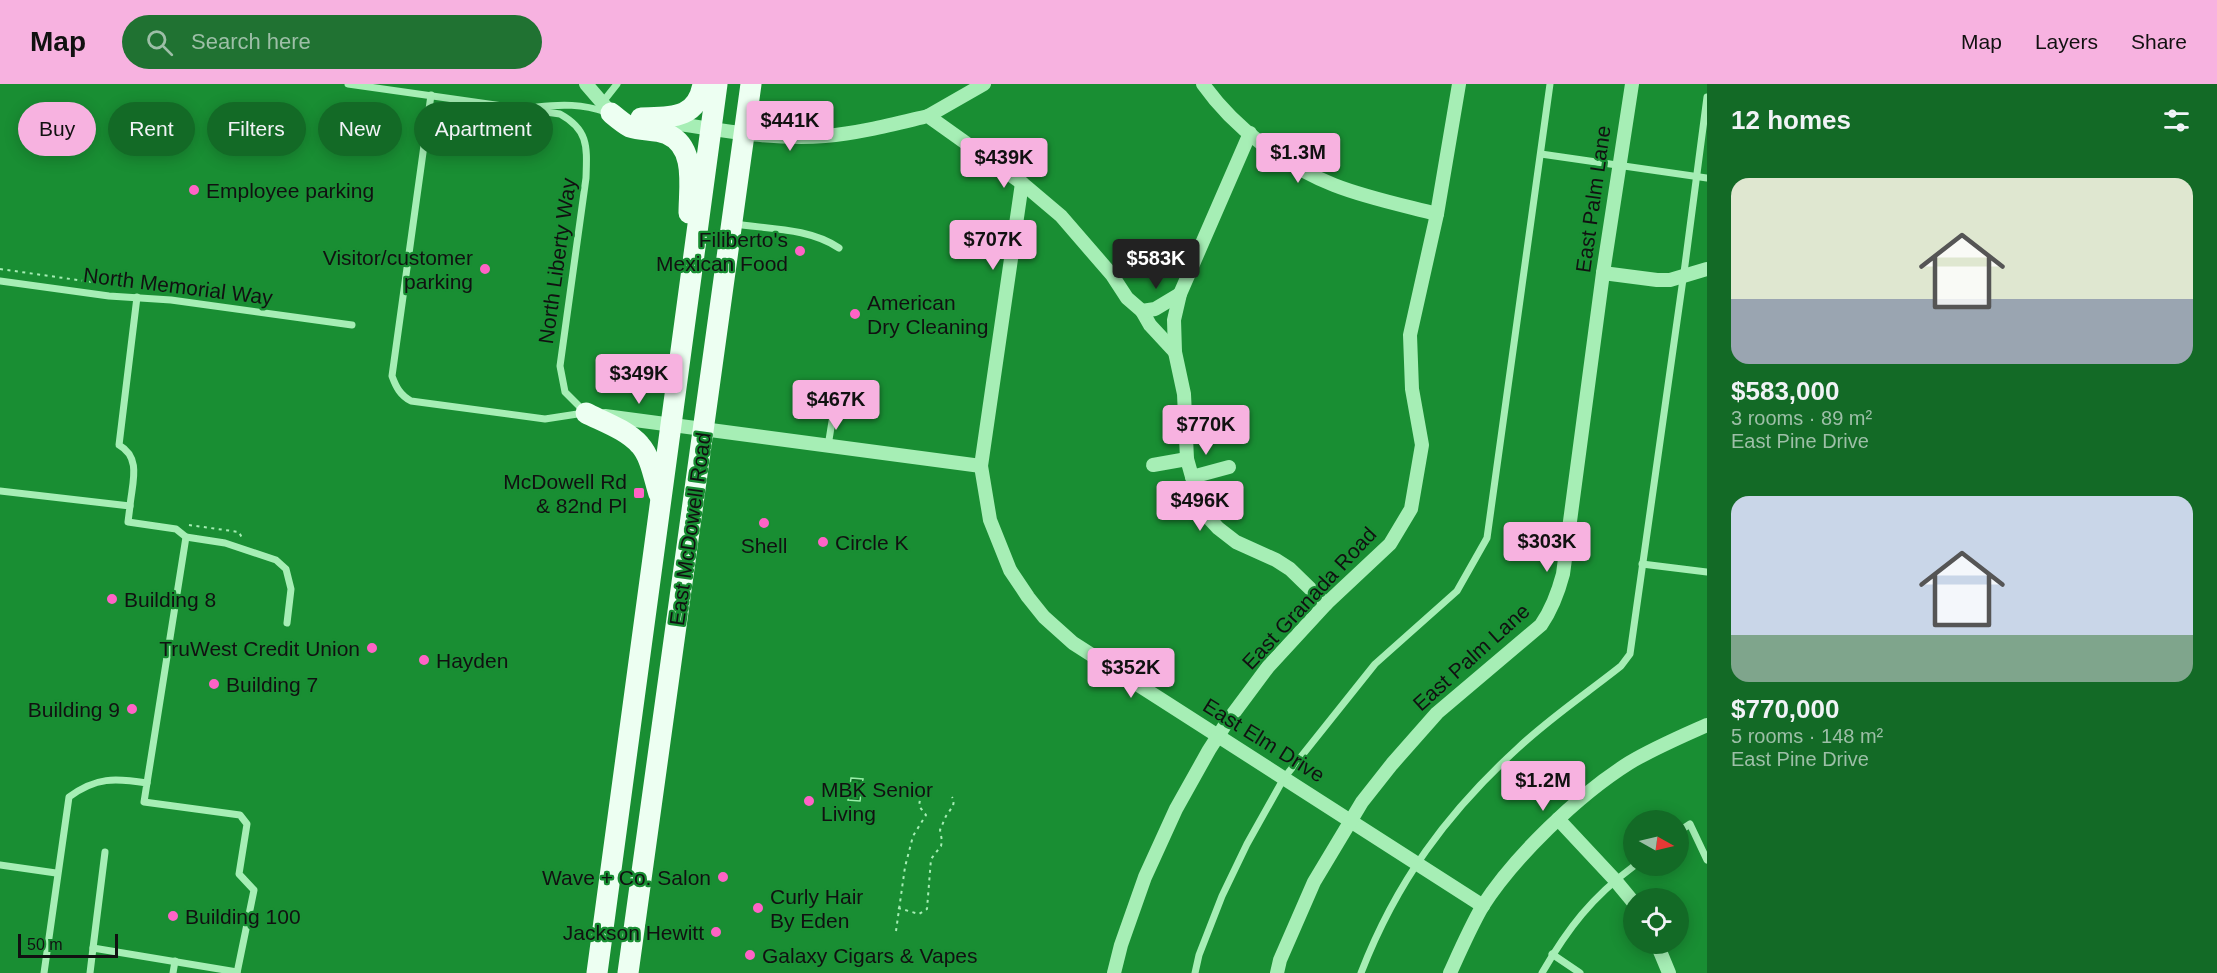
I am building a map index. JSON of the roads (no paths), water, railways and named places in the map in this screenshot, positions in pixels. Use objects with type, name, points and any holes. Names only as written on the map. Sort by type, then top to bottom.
[{"type":"main road","points":[[640,118],[670,117],[690,111],[701,94],[703,84]]},
{"type":"main road","name":"East McDowell Road","points":[[597,973],[717,84]]},
{"type":"main road","name":"East McDowell Road","points":[[628,973],[751,84]]},
{"type":"main road","points":[[606,108],[629,126],[666,133],[678,141],[686,151],[689,166],[687,309]]},
{"type":"main road","points":[[586,413],[627,434],[640,444],[661,500]]},
{"type":"main road","points":[[617,827],[648,831]]},
{"type":"street","points":[[586,84],[606,108],[640,118],[790,137],[825,136],[867,130],[928,116],[984,84]]},
{"type":"street","points":[[1203,84],[1214,99],[1250,133],[1288,161],[1334,184],[1437,214]]},
{"type":"street","name":"East Granada Road","points":[[1114,973],[1121,945],[1145,877],[1176,809],[1218,736],[1268,667],[1326,604],[1390,544],[1411,509],[1422,445],[1412,389],[1410,335],[1437,214],[1459,84]]},
{"type":"street","name":"East Palm Lane","points":[[1277,973],[1280,960],[1314,882],[1362,801],[1437,713],[1525,640],[1541,625],[1550,612],[1563,574],[1603,273],[1632,84]]},
{"type":"street","points":[[928,116],[1022,183],[1061,216],[1174,352]]},
{"type":"street","points":[[1250,133],[1180,294],[1174,321],[1174,352],[1184,394],[1187,459],[1198,498],[1206,515],[1218,528],[1236,542],[1290,569],[1326,604]]},
{"type":"street","name":"East Elm Drive","points":[[1022,183],[981,466],[990,520],[1010,570],[1044,617],[1073,643],[1483,906]]},
{"type":"street","points":[[1603,273],[1670,280],[1707,269]]},
{"type":"street","points":[[1142,311],[1155,309],[1180,294]]},
{"type":"street","points":[[586,413],[981,466]]},
{"type":"street","points":[[1153,465],[1187,459]]},
{"type":"street","points":[[1192,477],[1229,467]]},
{"type":"street","points":[[1450,973],[1483,906],[1523,855],[1558,819],[1628,764],[1668,742],[1707,725]]},
{"type":"street","points":[[1558,819],[1623,890]]},
{"type":"street","points":[[1661,954],[1669,973]]},
{"type":"lane","name":"North Liberty Way","points":[[348,84],[479,102]]},
{"type":"lane","points":[[606,108],[617,84]]},
{"type":"lane","points":[[1195,973],[1222,896],[1247,844],[1284,778],[1375,664],[1457,591],[1487,538],[1550,84]]},
{"type":"lane","points":[[431,95],[392,376],[396,386],[403,396],[411,401],[446,406],[545,419],[586,413]]},
{"type":"lane","points":[[1361,973],[1384,916],[1417,863],[1454,813],[1520,746],[1621,666],[1629,654],[1684,276],[1707,97]]},
{"type":"lane","name":"North Liberty Way","points":[[553,105],[606,108]]},
{"type":"lane","name":"North Liberty Way","points":[[553,113],[560,114],[576,123],[587,147],[586,178],[560,366],[565,392],[586,413]]},
{"type":"lane","points":[[1541,154],[1707,178]]},
{"type":"lane","points":[[731,223],[814,235],[838,248]]},
{"type":"lane","name":"North Memorial Way","points":[[0,281],[352,326]]},
{"type":"lane","points":[[137,297],[119,445],[128,450],[133,458],[128,522],[176,529],[186,537],[225,543],[276,560],[286,569],[291,589],[287,623]]},
{"type":"lane","points":[[828,446],[834,409]]},
{"type":"lane","points":[[0,491],[130,506]]},
{"type":"lane","points":[[93,948],[237,972],[254,890],[239,874],[247,824],[240,814],[144,802],[186,537]]},
{"type":"lane","points":[[1642,564],[1707,572]]},
{"type":"lane","points":[[44,973],[69,797],[83,787],[100,780],[121,779],[147,783]]},
{"type":"lane","points":[[1689,825],[1707,860]]},
{"type":"lane","points":[[90,973],[105,852]]},
{"type":"lane","points":[[0,865],[57,873]]},
{"type":"lane","points":[[1542,973],[1565,933],[1582,913],[1623,874]]},
{"type":"lane","points":[[1552,954],[1580,973]]},
{"type":"lane","points":[[173,973],[175,961]]},
{"type":"place","name":"Employee parking","points":[[194,190]]},
{"type":"place","name":"Filiberto's Mexican Food","points":[[800,251]]},
{"type":"place","name":"Visitor/customer parking","points":[[485,269]]},
{"type":"place","name":"American Dry Cleaning","points":[[855,314]]},
{"type":"place","name":"McDowell Rd & 82nd Pl","points":[[639,493]]},
{"type":"place","name":"Shell","points":[[764,523]]},
{"type":"place","name":"Circle K","points":[[823,542]]},
{"type":"place","name":"Building 8","points":[[112,599]]},
{"type":"place","name":"TruWest Credit Union","points":[[372,648]]},
{"type":"place","name":"Hayden","points":[[424,660]]},
{"type":"place","name":"Building 7","points":[[214,684]]},
{"type":"place","name":"Building 9","points":[[132,709]]},
{"type":"place","name":"MBK Senior Living","points":[[809,801]]},
{"type":"place","name":"Wave + Co. Salon","points":[[723,877]]},
{"type":"place","name":"Curly Hair By Eden","points":[[758,908]]},
{"type":"place","name":"Building 100","points":[[173,916]]},
{"type":"place","name":"Jackson Hewitt","points":[[716,932]]},
{"type":"place","name":"Galaxy Cigars & Vapes","points":[[750,955]]}]
